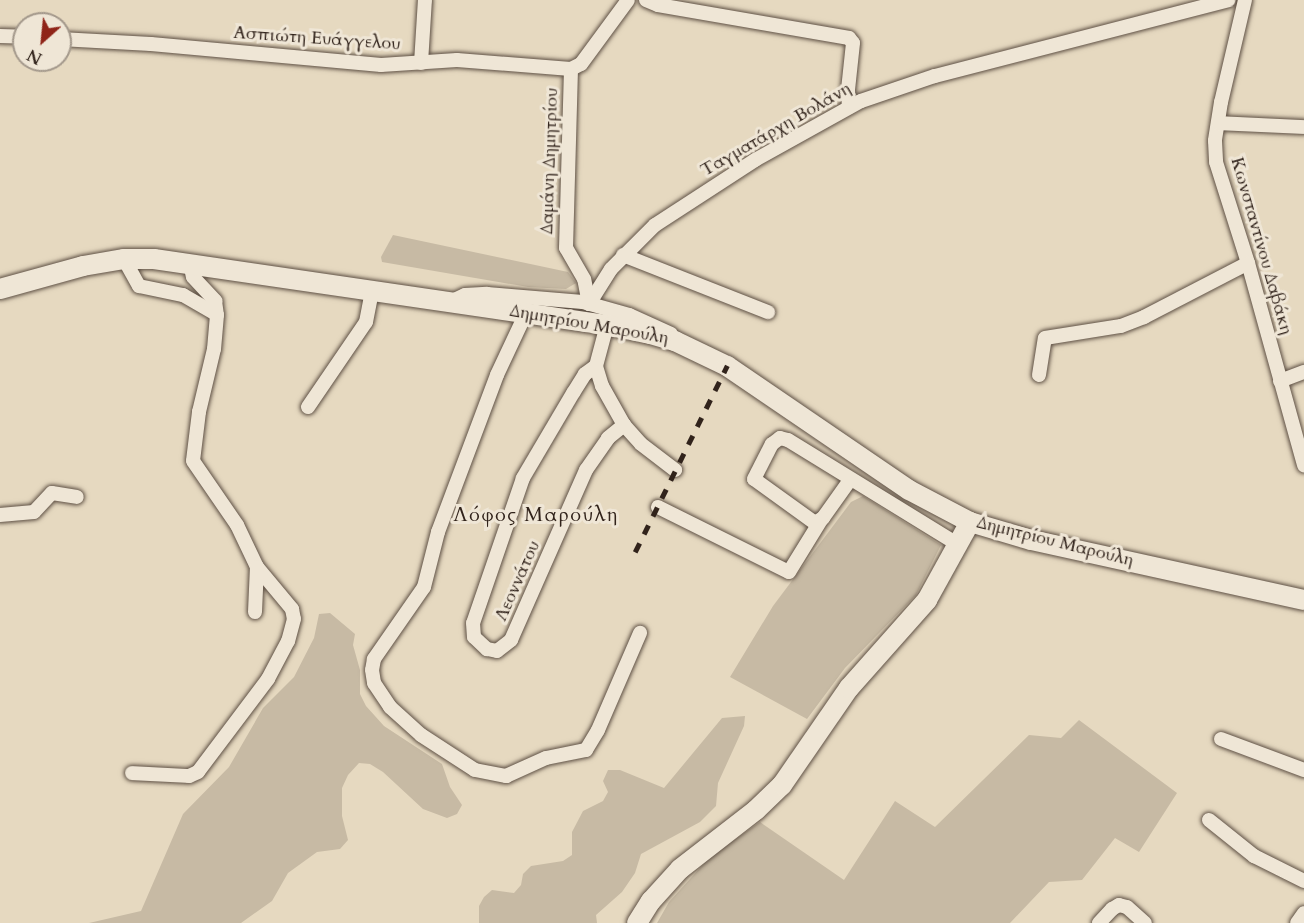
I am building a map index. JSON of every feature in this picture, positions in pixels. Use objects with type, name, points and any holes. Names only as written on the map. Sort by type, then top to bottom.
[{"type":"main road","name":"Δημητρίου Μαρούλη","points":[[0,289],[64,270],[124,259],[154,259],[607,324],[675,341],[727,366],[909,490],[970,522],[1030,540],[1304,600]]},
{"type":"main road","points":[[637,923],[651,902],[680,869],[756,810],[782,784],[849,688],[927,600],[970,522]]},
{"type":"street","points":[[421,63],[425,0]]},
{"type":"street","name":"Δαμάνη Δημητρίου","points":[[589,304],[584,279],[568,254],[566,245],[571,69],[581,64],[628,0]]},
{"type":"street","points":[[646,0],[658,5],[849,38],[853,44],[848,90],[849,107]]},
{"type":"street","name":"Ταγματάρχη Βολάνη","points":[[589,304],[606,276],[623,255],[655,225],[755,160],[849,107],[904,85],[1228,0]]},
{"type":"street","name":"Κωνσταντίνου Δαβάκη","points":[[1245,0],[1218,123],[1215,141],[1217,165],[1248,263],[1304,465]]},
{"type":"street","name":"Ασπιώτη Ευάγγελου","points":[[72,40],[381,65],[468,60],[571,69]]},
{"type":"street","points":[[1218,123],[1304,127]]},
{"type":"street","points":[[623,255],[768,312]]},
{"type":"street","points":[[124,259],[139,286],[183,296],[217,315]]},
{"type":"street","points":[[132,773],[189,776],[198,772],[268,679],[288,641],[294,619],[292,609],[257,567],[237,525],[193,460],[199,412],[214,349],[217,315],[215,301],[197,282],[191,272],[190,263]]},
{"type":"street","points":[[1039,375],[1045,338],[1121,326],[1144,318],[1248,263]]},
{"type":"street","points":[[308,407],[366,322],[372,290]]},
{"type":"street","points":[[451,302],[465,295],[487,294],[589,304],[655,325],[670,333],[675,341]]},
{"type":"street","points":[[526,313],[497,375],[438,532],[424,587],[374,659],[372,670],[374,683],[390,707],[421,735],[475,770],[506,776],[546,758],[586,750],[598,730],[640,633]]},
{"type":"street","name":"Λεοννάτου","points":[[607,324],[596,366],[577,387],[523,478],[472,623],[474,638],[482,646],[497,651],[511,640],[586,470],[608,438],[624,425]]},
{"type":"street","points":[[596,366],[602,386],[624,425],[641,444],[675,470]]},
{"type":"street","points":[[1280,381],[1304,372]]},
{"type":"street","points":[[821,520],[812,522],[755,482],[754,477],[772,444],[780,438],[792,442],[850,480],[959,545]]},
{"type":"street","points":[[658,507],[789,572],[821,520],[850,480]]},
{"type":"street","points":[[0,515],[34,512],[52,493],[76,497]]},
{"type":"street","points":[[255,612],[257,567]]},
{"type":"street","points":[[1221,739],[1304,770]]},
{"type":"street","points":[[1209,820],[1254,856],[1304,881]]},
{"type":"street","points":[[1099,923],[1118,906],[1126,907],[1145,923]]},
{"type":"street","points":[[1298,923],[1304,912]]},
{"type":"shaded area","points":[[393,235],[568,272],[576,283],[566,289],[528,287],[382,262],[381,257]]},
{"type":"shaded area","points":[[863,496],[941,545],[916,595],[845,668],[807,719],[730,677],[773,606],[851,502]]},
{"type":"shaded area","points":[[330,613],[355,634],[353,645],[360,670],[360,694],[366,706],[384,726],[442,764],[450,787],[462,805],[457,814],[447,818],[423,809],[383,772],[370,764],[359,763],[348,775],[342,788],[342,816],[348,840],[340,849],[317,852],[288,873],[272,901],[241,923],[89,923],[141,911],[183,814],[229,767],[263,708],[294,677],[314,638],[319,614]]},
{"type":"shaded area","points":[[745,716],[744,726],[718,783],[716,806],[700,822],[641,854],[635,873],[622,892],[596,915],[597,923],[479,923],[479,906],[492,890],[514,893],[521,885],[523,874],[531,866],[563,861],[572,855],[572,832],[583,811],[603,801],[608,792],[603,781],[608,770],[620,770],[664,788],[722,718]]},
{"type":"shaded area","points":[[1079,720],[1177,793],[1139,852],[1115,838],[1082,880],[1049,882],[1010,923],[657,923],[669,902],[710,857],[760,822],[844,880],[895,801],[935,827],[1029,735],[1061,738]]},
{"type":"railway","points":[[635,552],[727,366]]},
{"type":"district","name":"Λόφος Μαρούλη","points":[[536,514]]}]
